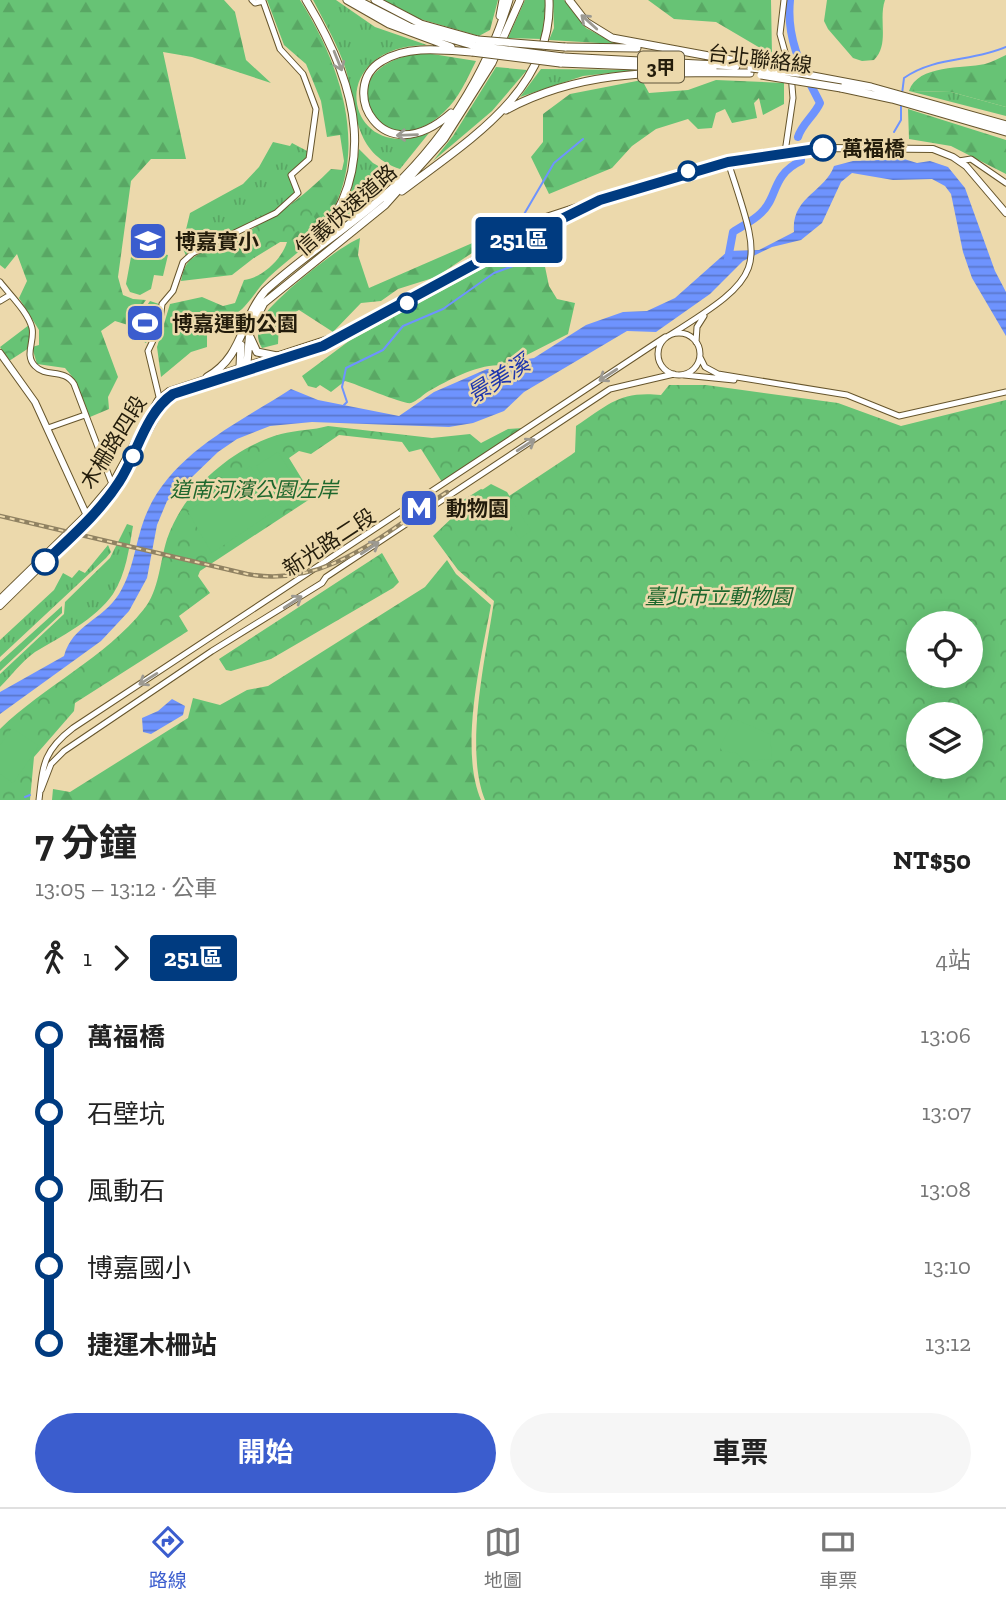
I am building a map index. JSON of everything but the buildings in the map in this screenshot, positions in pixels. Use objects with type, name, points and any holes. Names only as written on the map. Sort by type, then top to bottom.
[{"type":"highway","name":"台北聯絡線","points":[[347,0],[420,38],[561,60],[716,63],[797,73],[841,85],[922,100],[1006,125]]},
{"type":"highway","name":"台北聯絡線","points":[[357,0],[410,27],[475,46]]},
{"type":"highway","points":[[375,0],[421,24],[475,46]]},
{"type":"highway","points":[[497,34],[503,0]]},
{"type":"highway","name":"信義快速道路","points":[[247,328],[257,300],[406,175],[464,102],[477,80],[509,0]]},
{"type":"highway","name":"信義快速道路","points":[[247,328],[264,303],[275,293],[385,205],[444,139],[472,99],[497,54],[520,0]]},
{"type":"highway","points":[[385,205],[496,115],[526,84],[536,69],[548,29],[549,0]]},
{"type":"highway","points":[[569,0],[586,22],[612,38],[751,69]]},
{"type":"highway","points":[[290,271],[338,216],[354,166],[353,125],[342,70],[307,1]]},
{"type":"highway","points":[[477,80],[455,109],[418,135],[399,136],[380,127],[372,119],[364,99],[368,75],[374,67],[390,57],[430,50],[475,46],[662,48]]},
{"type":"highway","name":"台北聯絡線","points":[[751,69],[761,75],[841,85]]},
{"type":"highway","points":[[496,115],[552,89],[603,76],[751,69]]},
{"type":"highway","name":"台北聯絡線","points":[[891,95],[1006,132]]},
{"type":"highway","points":[[247,328],[251,344],[257,352],[277,356]]},
{"type":"highway","points":[[244,367],[247,328]]},
{"type":"highway","points":[[207,377],[232,356],[247,328]]},
{"type":"main road","points":[[244,367],[331,338],[443,279],[553,215],[728,162],[785,152],[860,147],[923,148],[944,152],[959,161],[1006,212]]},
{"type":"main road","points":[[244,367],[332,342],[600,200]]},
{"type":"main road","points":[[553,215],[553,223]]},
{"type":"main road","points":[[0,354],[31,396],[48,428],[87,518]]},
{"type":"main road","name":"木柵路四段","points":[[160,401],[244,367]]},
{"type":"main road","name":"木柵路四段","points":[[0,600],[87,518],[114,486],[160,401],[169,391],[244,367]]},
{"type":"main road","name":"木柵路四段","points":[[0,606],[56,548]]},
{"type":"street","points":[[160,401],[148,351],[159,328],[162,304],[173,290],[183,262],[193,253],[241,233],[281,209],[298,193],[291,175],[308,162],[311,152],[316,116],[312,95],[303,74],[280,49],[263,1],[255,3],[252,0]]},
{"type":"street","points":[[784,0],[780,34],[793,89],[785,152]]},
{"type":"street","points":[[959,161],[971,159],[1006,183]]},
{"type":"street","name":"新光路二段","points":[[40,797],[39,782],[43,762],[61,737],[73,728],[731,295],[747,272],[752,246],[728,162]]},
{"type":"street","points":[[0,282],[32,328],[31,361],[41,370],[62,373],[70,378],[114,486]]},
{"type":"street","points":[[0,301],[10,295]]},
{"type":"street","points":[[696,342],[684,334],[667,336],[660,345],[659,358],[666,370],[676,374],[692,369],[699,357],[697,327],[710,309]]},
{"type":"street","name":"新光路二段","points":[[699,357],[711,371],[847,395],[899,416],[1006,392]]},
{"type":"street","name":"新光路二段","points":[[40,797],[51,764],[81,738],[212,651],[322,583],[326,577],[610,389],[629,382],[657,380],[676,374],[751,380]]},
{"type":"street","points":[[48,428],[85,415]]},
{"type":"street","points":[[73,728],[81,738]]},
{"type":"green space","points":[[0,0],[224,0],[235,12],[246,60],[271,83],[192,57],[163,52],[186,159],[151,159],[131,181],[118,277],[123,295],[146,300],[128,325],[115,321],[101,331],[118,377],[108,397],[109,409],[90,417],[75,380],[65,368],[37,364],[32,347],[39,345],[39,330],[19,298],[27,281],[17,254],[5,269],[0,265]]},
{"type":"green space","points":[[267,0],[300,0],[328,54],[339,83],[346,114],[346,174],[336,203],[315,236],[269,277],[237,313],[228,316],[211,314],[193,324],[207,335],[207,347],[191,352],[161,377],[157,347],[170,304],[202,297],[223,306],[235,303],[244,280],[258,276],[270,267],[281,255],[287,242],[274,242],[232,275],[181,281],[188,262],[198,254],[248,233],[273,217],[309,190],[331,169],[342,170],[344,161],[340,135],[327,137],[321,101],[306,64],[284,45]]},
{"type":"green space","points":[[313,0],[336,0],[375,27],[427,45],[393,50],[371,64],[359,82],[357,102],[364,120],[378,134],[400,139],[429,133],[400,169],[385,162],[365,141],[343,61]]},
{"type":"green space","points":[[383,0],[498,0],[490,30],[479,36],[420,19]]},
{"type":"green space","points":[[525,0],[546,0],[542,39],[508,38]]},
{"type":"green space","points":[[553,0],[564,0],[586,28],[616,44],[549,40],[554,28]]},
{"type":"green space","points":[[648,0],[771,0],[772,55],[716,22],[674,19]]},
{"type":"green space","points":[[827,0],[885,0],[883,39],[879,54],[874,60],[862,61],[853,58],[828,29],[824,21]]},
{"type":"green space","points":[[426,53],[476,61],[449,107],[420,128],[398,131],[381,123],[370,110],[367,92],[374,75],[393,61]]},
{"type":"green space","points":[[1006,55],[1006,107],[951,92],[909,91],[914,82],[931,72],[985,64]]},
{"type":"green space","points":[[496,67],[527,70],[492,111],[433,161],[453,136]]},
{"type":"green space","points":[[541,69],[637,70],[583,76],[520,97]]},
{"type":"green space","points":[[642,80],[649,93],[688,90],[716,80],[784,83],[784,104],[763,115],[759,98],[754,103],[757,118],[732,123],[725,109],[716,113],[712,128],[698,129],[688,119],[656,129],[632,146],[612,168],[549,194],[531,157],[543,142],[543,114],[570,94]]},
{"type":"green space","points":[[909,91],[951,92],[1006,107],[1006,116]]},
{"type":"green space","points":[[908,109],[1006,140],[1006,174],[951,146],[909,139]]},
{"type":"green space","points":[[273,142],[290,146],[292,143],[309,152],[306,159],[289,175],[295,194],[277,210],[253,224],[195,250],[192,247],[186,256],[182,246],[190,213],[243,184],[259,167]]},
{"type":"green space","points":[[359,149],[373,163],[394,175],[334,227],[350,196]]},
{"type":"green space","points":[[302,198],[316,220],[254,258],[244,234]]},
{"type":"green space","points":[[136,230],[141,231],[139,247],[153,250],[157,260],[159,253],[168,255],[163,276],[154,275],[151,289],[140,295],[130,292],[126,284]]},
{"type":"green space","points":[[360,238],[358,255],[369,288],[477,241],[478,249],[436,277],[398,289],[381,301],[361,303],[333,332],[299,310],[279,322],[278,344],[262,348],[258,329],[270,308],[323,262]]},
{"type":"green space","points":[[528,244],[544,262],[549,286],[557,299],[575,303],[568,334],[505,366],[487,366],[456,377],[411,403],[345,381],[331,392],[320,385],[316,388],[308,386],[302,376],[349,341]]},
{"type":"green space","name":"博嘉運動公園","points":[[150,301],[159,304],[155,325],[146,343],[128,332]]},
{"type":"green space","points":[[29,325],[29,348],[9,361],[0,347]]},
{"type":"green space","name":"臺北市立動物園","points":[[669,385],[706,385],[838,403],[901,426],[1006,400],[1006,800],[485,800],[476,755],[477,729],[482,675],[494,601],[458,570],[433,536],[456,514],[457,504],[481,489],[506,498],[575,452],[576,426],[607,405],[625,397],[661,395]]},
{"type":"green space","name":"道南河濱公園左岸","points":[[328,426],[432,438],[470,434],[481,443],[508,429],[523,428],[442,482],[421,449],[409,452],[402,442],[339,435],[311,454],[299,451],[289,458],[313,497],[200,571],[198,576],[210,593],[179,616],[188,631],[75,703],[74,711],[34,757],[30,800],[0,800],[0,729],[111,642],[144,609],[156,585],[167,539],[185,504],[197,488],[227,460],[244,449],[287,433]]},
{"type":"green space","points":[[278,452],[303,492],[280,507],[256,466]]},
{"type":"green space","points":[[250,466],[276,510],[212,553],[188,512]]},
{"type":"green space","points":[[491,484],[507,492],[531,531],[519,539],[508,519],[495,506],[480,503],[459,512],[461,504]]},
{"type":"green space","points":[[127,524],[133,526],[124,570],[106,603],[66,634],[35,652],[0,687],[0,674],[64,614],[65,602],[110,558]]},
{"type":"green space","points":[[108,545],[111,552],[106,558],[0,657],[0,640],[54,590],[63,573],[72,578],[79,570],[85,573]]},
{"type":"green space","points":[[382,553],[399,582],[393,588],[271,659],[231,671],[226,670],[219,659]]},
{"type":"green space","points":[[447,560],[456,574],[491,605],[472,730],[472,756],[481,800],[52,800],[53,789],[70,792],[188,718],[193,698],[220,705],[247,690],[268,686],[425,587]]},
{"type":"green space","points":[[62,606],[62,613],[0,671],[0,662]]},
{"type":"green space","points":[[734,719],[770,734],[772,759],[745,761],[736,753],[722,751],[720,747]]},
{"type":"green space","points":[[12,728],[39,746],[13,783],[0,774],[0,745]]},
{"type":"water","name":"景美溪","points":[[904,159],[917,163],[930,161],[948,167],[965,188],[995,271],[1006,292],[1006,336],[972,278],[963,252],[951,194],[945,186],[932,179],[893,180],[852,173],[841,182],[822,223],[801,240],[772,247],[743,261],[710,294],[656,332],[627,331],[524,392],[504,411],[473,423],[449,427],[312,422],[270,426],[237,439],[218,452],[167,501],[157,525],[147,578],[129,611],[101,641],[0,714],[0,692],[64,656],[68,645],[81,629],[104,611],[119,594],[128,576],[145,517],[156,495],[171,475],[207,442],[291,389],[318,400],[399,416],[434,392],[487,369],[504,369],[522,360],[534,358],[586,325],[623,312],[647,311],[675,298],[728,251],[759,250],[794,232],[794,220],[798,211],[830,175],[834,166],[853,161]]},
{"type":"water","points":[[172,699],[185,706],[183,715],[151,734],[143,732],[142,718],[158,711]]},
{"type":"waterway","points":[[790,0],[793,41],[820,103],[798,137]]},
{"type":"waterway","points":[[902,94],[904,78],[916,71],[941,62],[981,55],[1006,47]]},
{"type":"waterway","points":[[894,132],[901,120],[901,103]]},
{"type":"waterway","points":[[523,216],[554,163],[583,139]]},
{"type":"waterway","points":[[728,259],[733,232],[761,213],[784,173],[801,161],[801,157]]},
{"type":"waterway","points":[[518,232],[520,223]]},
{"type":"waterway","points":[[344,405],[347,402],[342,387],[346,368],[383,350],[403,326],[443,309],[494,273],[516,265],[517,245]]},
{"type":"waterway","points":[[25,797],[30,795]]},
{"type":"railway","points":[[0,516],[247,574],[276,576],[303,573],[353,554],[447,492]]},
{"type":"bus line","name":"251區","points":[[45,562],[102,506],[121,480],[159,407],[173,394],[323,346],[500,250],[600,200],[677,174],[728,162],[823,148]]},
{"type":"place","name":"萬福橋","points":[[823,148]]},
{"type":"place","name":"博嘉實小","points":[[148,241]]},
{"type":"place","name":"博嘉運動公園","points":[[145,323]]},
{"type":"place","name":"動物園","points":[[419,508]]}]
